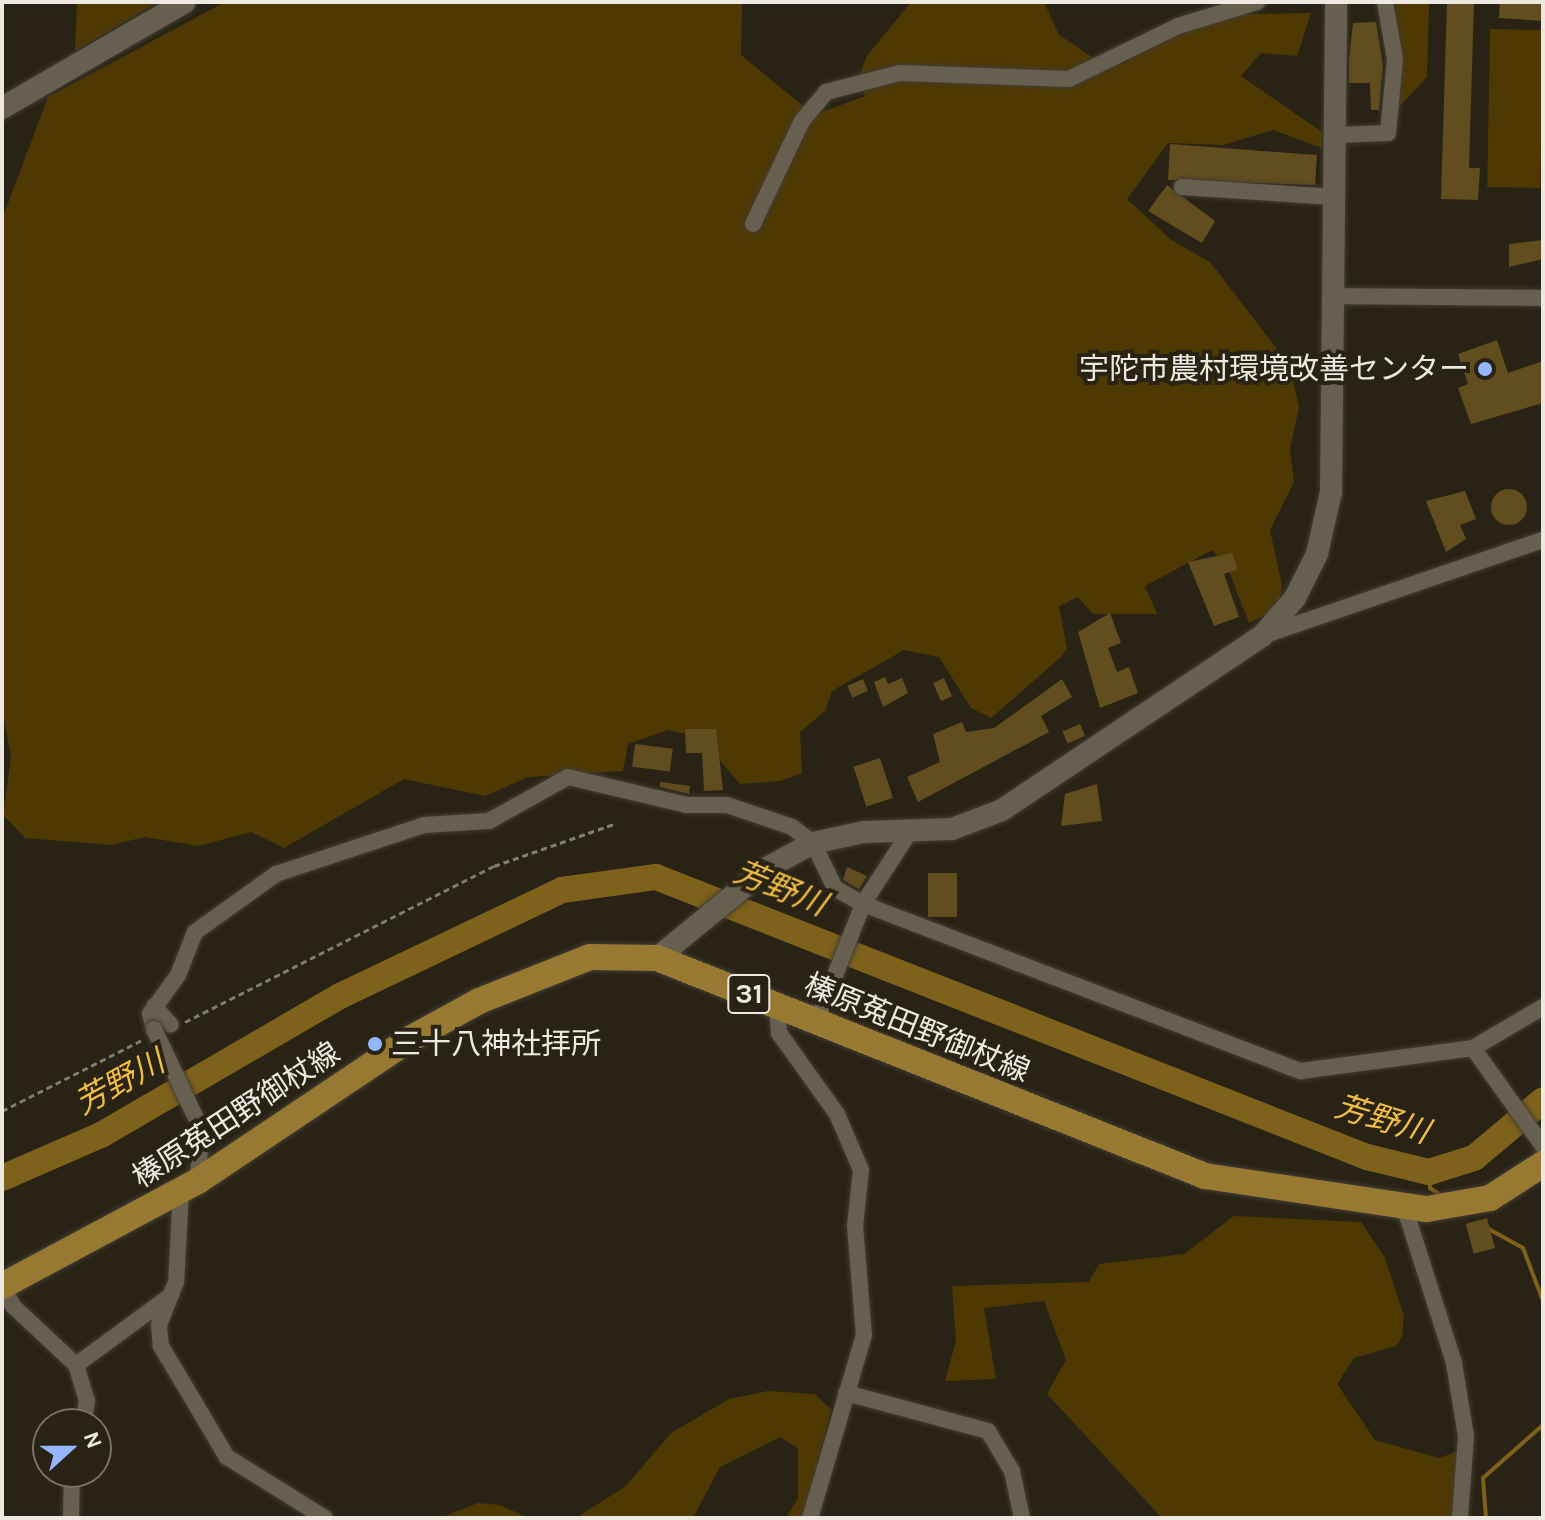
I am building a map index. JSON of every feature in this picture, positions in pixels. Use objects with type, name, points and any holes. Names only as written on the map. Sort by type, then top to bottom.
[{"type":"main road","name":"榛原菟田野御杖線","points":[[2,1286],[190,1186],[479,1001],[590,957],[661,954],[777,1005],[819,1016],[1205,1176],[1404,1206],[1490,1198],[1543,1152]]},
{"type":"street","points":[[2,108],[185,2]]},
{"type":"street","points":[[753,224],[802,121],[826,92],[900,73],[1069,79],[1178,26],[1257,2]]},
{"type":"street","points":[[1262,636],[1295,598],[1311,565],[1331,492],[1336,2]]},
{"type":"street","points":[[1336,135],[1388,133],[1395,59],[1385,2]]},
{"type":"street","points":[[1182,187],[1334,197]]},
{"type":"street","points":[[1334,296],[1543,298]]},
{"type":"street","points":[[661,954],[767,868],[813,843],[864,832],[909,833],[952,829],[1002,810],[1262,636],[1543,540]]},
{"type":"street","points":[[325,1518],[227,1457],[210,1437],[161,1346],[201,1129],[154,1029],[154,1006],[178,975],[195,932],[276,874],[424,825],[489,821],[554,780],[593,778],[686,805],[727,805],[792,827],[813,843],[835,888],[861,912],[1301,1071],[1473,1048],[1543,1007]]},
{"type":"street","points":[[819,1016],[861,912],[909,833]]},
{"type":"street","points":[[777,1005],[779,1033],[837,1114],[861,1170],[855,1226],[864,1335],[810,1518]]},
{"type":"street","points":[[154,1006],[171,1025]]},
{"type":"street","points":[[1473,1048],[1543,1152]]},
{"type":"street","points":[[1404,1206],[1454,1363],[1466,1436],[1460,1518]]},
{"type":"street","points":[[2,1286],[13,1306],[76,1365],[87,1400],[86,1408]]},
{"type":"street","points":[[76,1365],[170,1297]]},
{"type":"street","points":[[846,1393],[988,1431],[1012,1471],[1022,1518]]},
{"type":"street","points":[[71,1518],[72,1488]]},
{"type":"path","points":[[2,1111],[494,866],[617,823]]},
{"type":"shaded area","points":[[77,2],[158,2],[75,51]]},
{"type":"shaded area","points":[[225,2],[742,2],[741,55],[814,115],[865,96],[859,76],[867,56],[911,2],[1044,2],[1059,35],[1104,65],[1126,62],[1199,15],[1311,13],[1297,56],[1261,53],[1241,76],[1322,132],[1322,148],[1273,130],[1223,145],[1168,143],[1127,199],[1170,239],[1211,263],[1289,365],[1299,407],[1290,449],[1294,482],[1270,530],[1282,586],[1278,609],[1249,623],[1227,566],[1212,550],[1145,586],[1157,614],[1093,614],[1078,597],[1059,606],[1067,648],[1061,657],[991,718],[971,708],[939,657],[904,650],[832,691],[825,711],[800,732],[802,773],[780,781],[740,784],[700,737],[668,730],[628,744],[623,771],[528,777],[485,796],[404,779],[284,848],[251,832],[198,846],[145,837],[111,845],[25,838],[3,815],[11,757],[2,708],[2,219],[48,97]]},
{"type":"shaded area","points":[[1395,2],[1429,2],[1427,77],[1398,108]]},
{"type":"shaded area","points":[[1490,29],[1543,30],[1540,188],[1487,187]]},
{"type":"shaded area","points":[[1234,1216],[1361,1222],[1385,1258],[1404,1316],[1402,1337],[1396,1346],[1354,1358],[1337,1384],[1375,1440],[1439,1458],[1456,1452],[1457,1518],[1162,1518],[1047,1394],[1066,1360],[1044,1301],[984,1308],[996,1379],[945,1381],[956,1341],[952,1286],[1089,1282],[1099,1264],[1184,1254]]},
{"type":"shaded area","points":[[768,1391],[815,1394],[831,1410],[803,1518],[786,1518],[798,1498],[798,1448],[780,1437],[720,1467],[693,1518],[576,1518],[626,1486],[671,1433],[729,1399]]},
{"type":"shaded area","points":[[478,1503],[500,1505],[528,1518],[440,1518]]},
{"type":"building","points":[[1447,2],[1474,2],[1469,168],[1480,168],[1478,200],[1441,199]]},
{"type":"building","points":[[1500,2],[1543,2],[1543,21],[1499,18]]},
{"type":"building","points":[[1376,22],[1383,65],[1379,110],[1371,110],[1370,83],[1349,83],[1349,59],[1353,23]]},
{"type":"building","points":[[1170,144],[1317,155],[1315,185],[1168,180]]},
{"type":"building","points":[[1167,185],[1215,221],[1202,243],[1148,211]]},
{"type":"building","points":[[1543,240],[1543,259],[1509,267],[1509,244]]},
{"type":"building","name":"宇陀市農村環境改善センター","points":[[1497,340],[1508,373],[1543,361],[1543,403],[1471,424],[1458,388],[1468,384],[1458,354]]},
{"type":"building","points":[[1509,489],[1522,494],[1527,507],[1522,520],[1509,525],[1496,520],[1491,507],[1496,494]]},
{"type":"building","points":[[1465,491],[1476,519],[1460,525],[1466,539],[1446,552],[1426,501]]},
{"type":"building","points":[[1232,553],[1238,569],[1224,574],[1239,617],[1214,626],[1188,562]]},
{"type":"building","points":[[1110,613],[1121,643],[1108,648],[1117,672],[1129,667],[1138,693],[1100,708],[1078,632]]},
{"type":"building","points":[[885,677],[888,684],[902,678],[908,693],[883,707],[874,682]]},
{"type":"building","points":[[944,678],[952,696],[941,701],[933,683]]},
{"type":"building","points":[[863,679],[868,691],[852,698],[847,686]]},
{"type":"building","points":[[1062,679],[1072,697],[1041,716],[1049,732],[918,802],[907,777],[940,762],[933,734],[962,722],[966,732],[994,728]]},
{"type":"building","points":[[1080,724],[1085,736],[1068,743],[1063,731]]},
{"type":"building","points":[[685,729],[716,729],[723,790],[704,791],[702,753],[686,753]]},
{"type":"building","points":[[635,744],[673,749],[670,771],[632,767]]},
{"type":"building","points":[[880,758],[893,798],[866,807],[853,767]]},
{"type":"building","points":[[660,782],[690,786],[689,794],[660,787]]},
{"type":"building","points":[[1097,784],[1102,821],[1061,826],[1065,794]]},
{"type":"building","points":[[847,867],[867,876],[859,889],[843,880]]},
{"type":"building","points":[[928,873],[957,873],[957,917],[928,917]]},
{"type":"building","points":[[1487,1218],[1495,1248],[1474,1254],[1466,1224]]},
{"type":"waterway","name":"芳野川","points":[[2,1178],[101,1135],[340,996],[562,890],[656,877],[1367,1157],[1429,1172],[1474,1158],[1543,1100]]},
{"type":"waterway","points":[[1429,1172],[1430,1188],[1442,1196]]},
{"type":"waterway","points":[[1485,1227],[1523,1248],[1543,1301]]},
{"type":"waterway","points":[[1486,1518],[1483,1478],[1543,1425]]},
{"type":"place","name":"宇陀市農村環境改善センター","points":[[1485,369]]},
{"type":"place","name":"三十八神社拝所","points":[[375,1044]]}]
